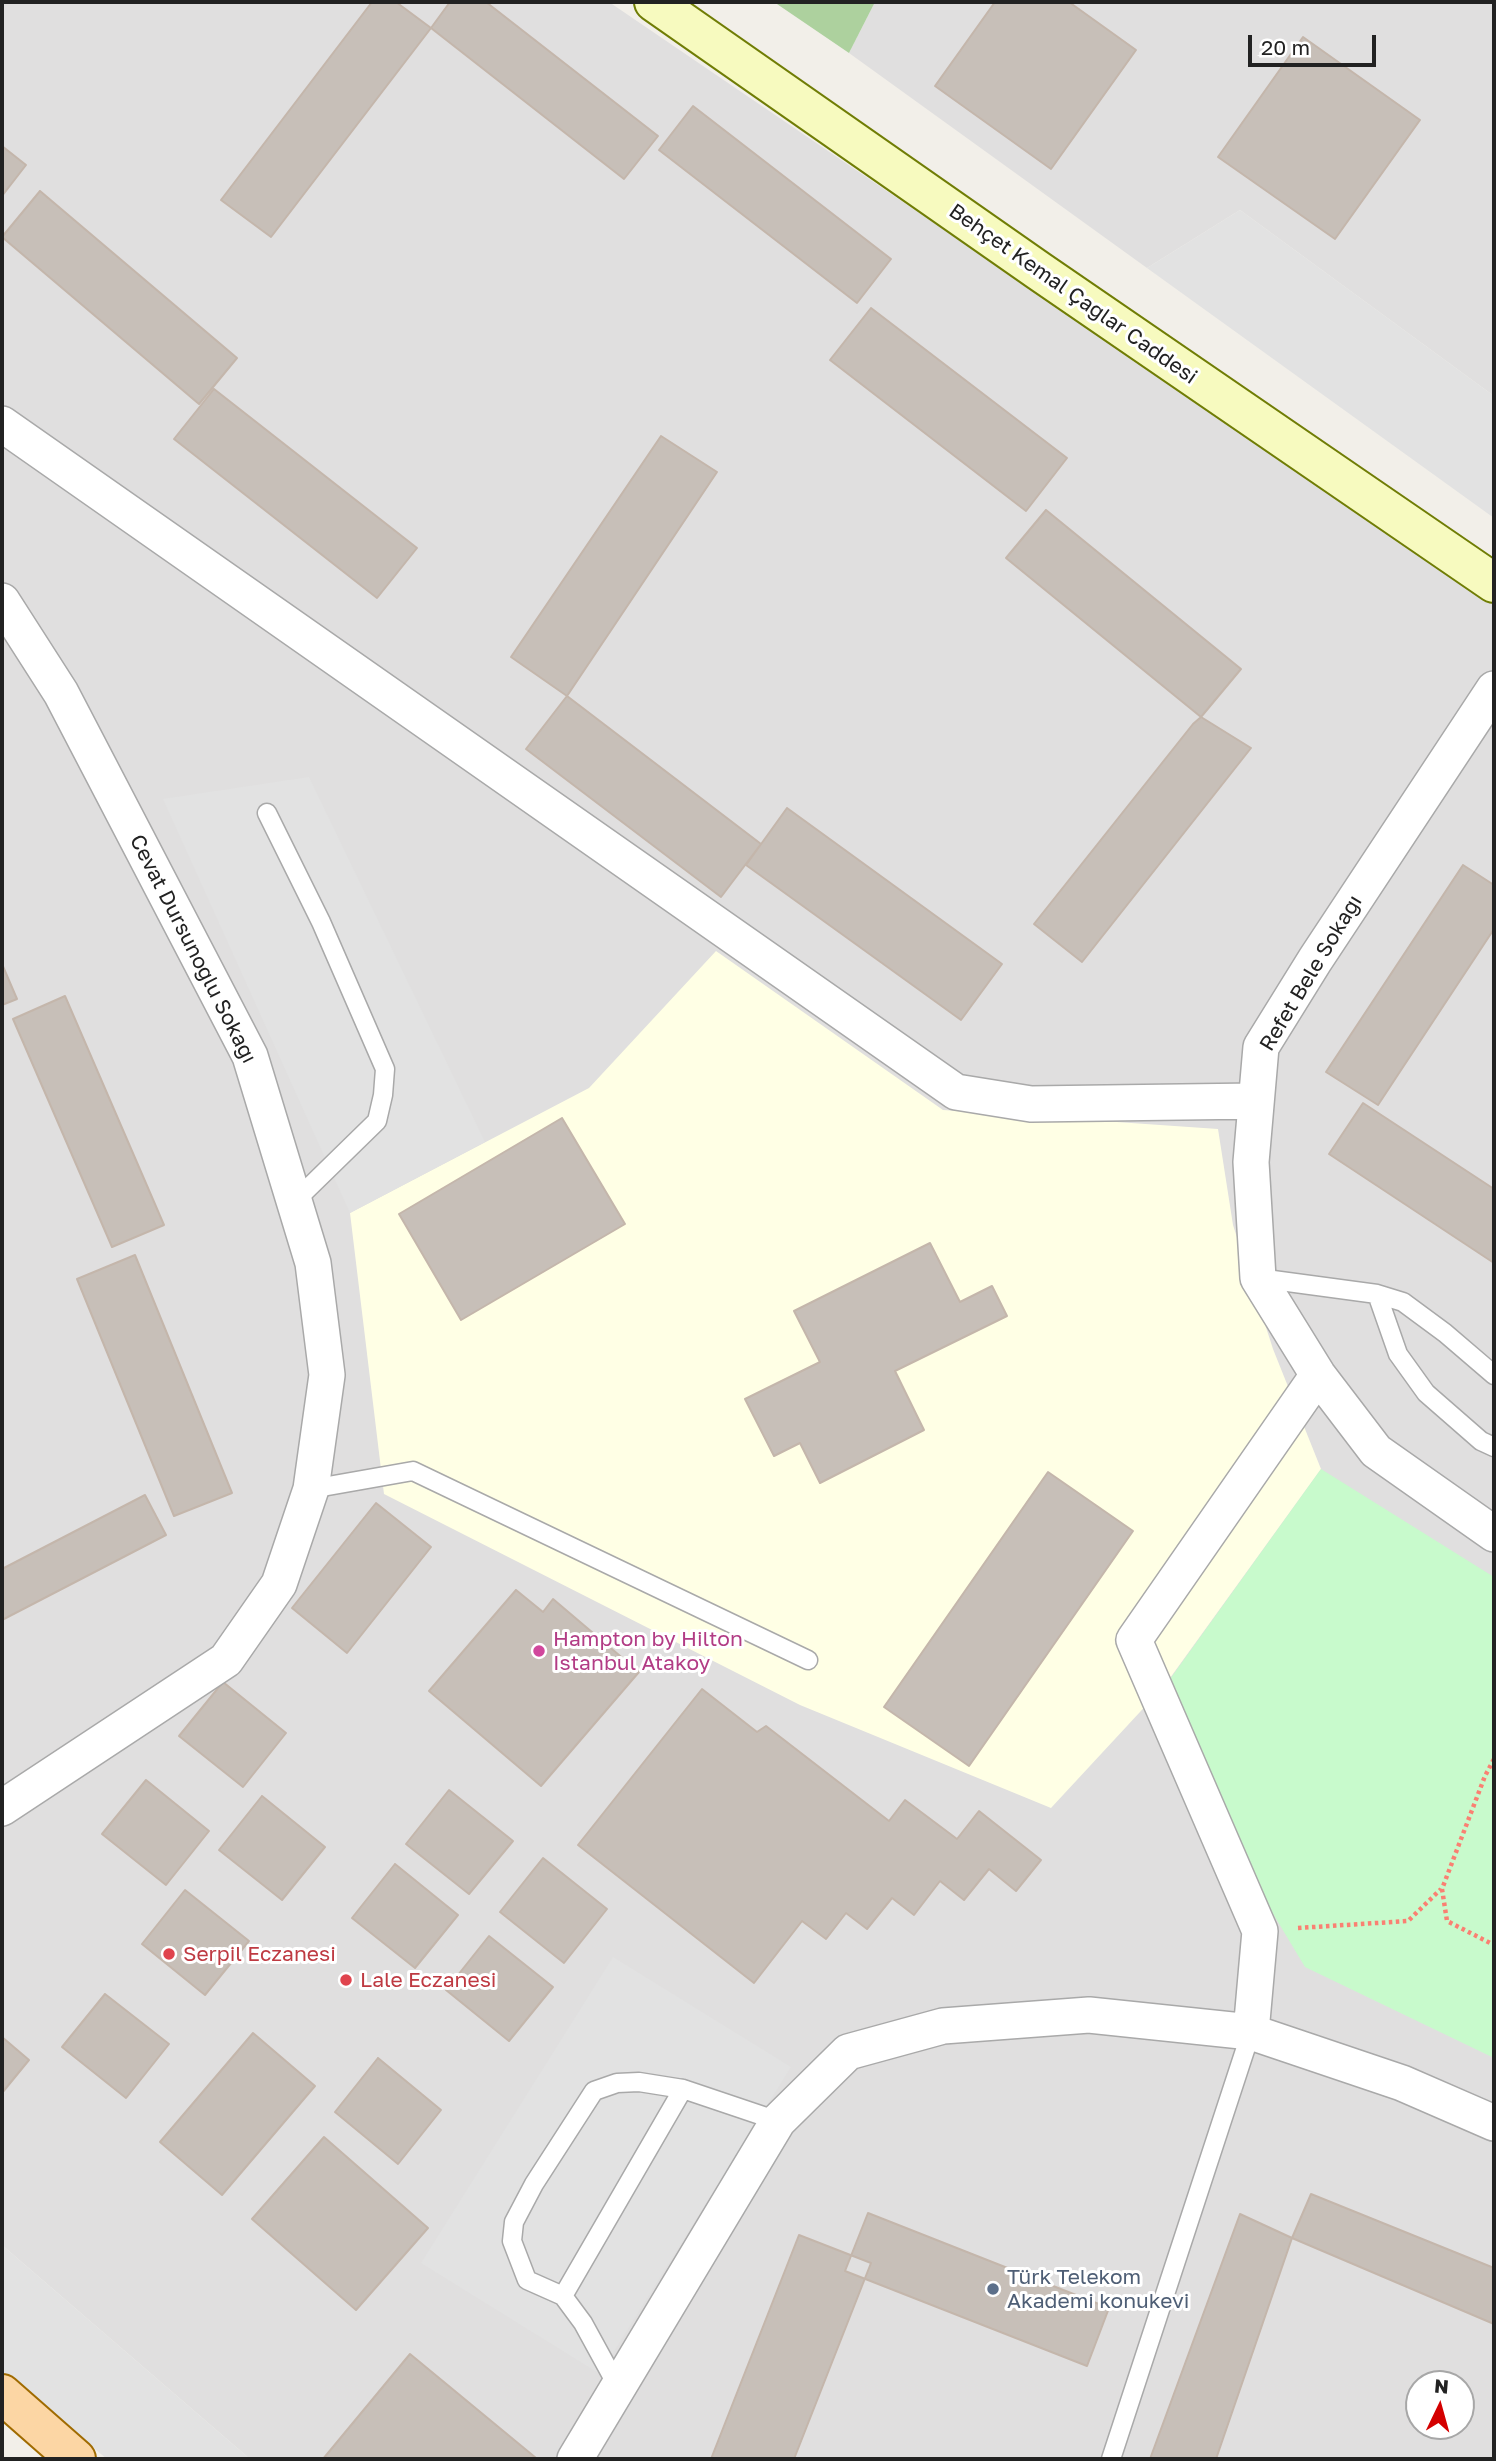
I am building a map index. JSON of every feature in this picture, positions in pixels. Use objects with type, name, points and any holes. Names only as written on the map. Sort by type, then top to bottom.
[{"type":"main road","name":"Behçet Kemal Çağlar Caddesi","points":[[654,2],[1039,271],[1494,583]]},
{"type":"main road","points":[[2,2394],[76,2459]]},
{"type":"street","points":[[2,424],[956,1092],[1031,1104],[1256,1101]]},
{"type":"street","name":"Cevat Dursunoğlu Sokağı","points":[[2,601],[61,693],[250,1056],[313,1264],[327,1375],[311,1489],[279,1584],[226,1660],[2,1808]]},
{"type":"street","name":"Refet Bele Sokağı","points":[[1494,689],[1315,960],[1261,1047],[1251,1162],[1258,1278],[1318,1375],[1376,1451],[1494,1534]]},
{"type":"street","points":[[1251,2032],[1260,1931],[1134,1640],[1318,1375]]},
{"type":"street","points":[[575,2459],[778,2120],[848,2052],[943,2026],[1089,2015],[1251,2032],[1402,2083],[1494,2123]]},
{"type":"lane","points":[[267,813],[321,922],[385,1069],[383,1096],[377,1121],[294,1202]]},
{"type":"lane","points":[[1258,1278],[1377,1294],[1403,1302],[1446,1333],[1494,1375]]},
{"type":"lane","points":[[1377,1294],[1398,1354],[1426,1393],[1481,1441],[1494,1447]]},
{"type":"lane","points":[[311,1489],[414,1471],[808,1660]]},
{"type":"lane","points":[[1111,2459],[1251,2032]]},
{"type":"lane","points":[[618,2387],[583,2323],[563,2297],[527,2280],[512,2241],[514,2222],[524,2200],[594,2091],[617,2083],[639,2082],[683,2089],[778,2120]]},
{"type":"lane","points":[[563,2297],[683,2089]]},
{"type":"path","points":[[1260,1931],[1408,1921],[1442,1889],[1494,1759]]},
{"type":"path","points":[[1442,1889],[1447,1921],[1494,1945]]},
{"type":"shaded area","points":[[2,2],[609,2],[1494,604],[1494,2459],[250,2459],[2,2245]]},
{"type":"shaded area","points":[[875,2],[1494,2],[1494,396],[1240,210],[1147,268],[849,53]]},
{"type":"shaded area","points":[[1240,210],[1494,396],[1494,518],[1147,268]]},
{"type":"shaded area","points":[[309,777],[485,1142],[350,1213],[163,799]]},
{"type":"shaded area","points":[[716,951],[943,1110],[1218,1129],[1233,1225],[1273,1349],[1321,1469],[1165,1685],[1051,1808],[800,1705],[384,1494],[350,1213],[589,1088]]},
{"type":"shaded area","points":[[613,1957],[791,2067],[600,2374],[421,2263]]},
{"type":"shaded area","points":[[2,2245],[250,2459],[107,2459],[2,2372]]},
{"type":"green space","points":[[774,2],[875,2],[849,53]]},
{"type":"green space","points":[[1321,1469],[1494,1577],[1494,2058],[1305,1967],[1266,1902],[1165,1686]]},
{"type":"building","points":[[372,2],[396,2],[431,28],[271,237],[221,200]]},
{"type":"building","points":[[450,2],[486,2],[658,136],[624,179],[431,28]]},
{"type":"building","points":[[995,2],[1069,2],[1136,50],[1051,169],[935,86]]},
{"type":"building","points":[[1303,37],[1420,120],[1335,239],[1218,157]]},
{"type":"building","points":[[693,106],[891,259],[857,303],[659,150]]},
{"type":"building","points":[[2,146],[26,165],[2,196]]},
{"type":"building","points":[[40,191],[237,358],[199,404],[2,237]]},
{"type":"building","points":[[871,308],[1067,458],[1026,511],[830,360]]},
{"type":"building","points":[[214,389],[417,548],[377,598],[174,439]]},
{"type":"building","points":[[661,436],[717,472],[567,696],[511,657]]},
{"type":"building","points":[[1046,510],[1241,669],[1201,717],[1006,558]]},
{"type":"building","points":[[567,696],[761,844],[721,897],[526,749]]},
{"type":"building","points":[[1201,717],[1251,748],[1082,962],[1034,924]]},
{"type":"building","points":[[787,808],[1002,964],[961,1020],[746,865]]},
{"type":"building","points":[[1463,865],[1494,885],[1494,929],[1378,1105],[1326,1072]]},
{"type":"building","points":[[2,964],[17,999],[2,1005]]},
{"type":"building","points":[[65,996],[164,1225],[112,1247],[13,1019]]},
{"type":"building","points":[[1363,1103],[1494,1189],[1494,1263],[1329,1154]]},
{"type":"building","points":[[562,1118],[625,1224],[461,1320],[399,1214]]},
{"type":"building","points":[[930,1243],[960,1302],[992,1286],[1007,1316],[895,1371],[924,1430],[820,1483],[800,1443],[774,1456],[745,1399],[820,1362],[794,1311]]},
{"type":"building","points":[[135,1255],[232,1493],[174,1516],[77,1279]]},
{"type":"building","points":[[1048,1472],[1133,1531],[969,1766],[884,1707]]},
{"type":"building","points":[[145,1495],[166,1535],[2,1620],[2,1569]]},
{"type":"building","points":[[376,1503],[431,1547],[347,1653],[292,1608]]},
{"type":"building","points":[[516,1590],[543,1612],[553,1599],[639,1672],[541,1786],[429,1691]]},
{"type":"building","points":[[223,1682],[286,1733],[243,1787],[179,1736]]},
{"type":"building","points":[[702,1689],[757,1732],[766,1726],[889,1821],[905,1800],[957,1839],[979,1811],[1041,1860],[1016,1891],[989,1869],[964,1900],[940,1881],[914,1915],[892,1898],[867,1929],[846,1913],[826,1939],[802,1921],[754,1983],[578,1845]]},
{"type":"building","points":[[146,1780],[209,1831],[166,1885],[102,1834]]},
{"type":"building","points":[[449,1790],[513,1841],[469,1894],[406,1844]]},
{"type":"building","points":[[262,1796],[325,1847],[282,1900],[219,1850]]},
{"type":"building","points":[[543,1858],[607,1909],[564,1963],[500,1912]]},
{"type":"building","points":[[395,1864],[458,1915],[415,1968],[352,1918]]},
{"type":"building","points":[[185,1890],[249,1941],[205,1995],[142,1944]]},
{"type":"building","points":[[489,1936],[553,1987],[509,2041],[446,1990]]},
{"type":"building","points":[[105,1994],[169,2044],[126,2098],[62,2047]]},
{"type":"building","points":[[253,2033],[315,2086],[222,2195],[160,2142]]},
{"type":"building","points":[[2,2037],[29,2060],[2,2093]]},
{"type":"building","points":[[378,2058],[441,2110],[398,2164],[335,2112]]},
{"type":"building","points":[[324,2137],[428,2228],[356,2310],[252,2219]]},
{"type":"building","points":[[1311,2194],[1494,2268],[1494,2324],[1292,2238]]},
{"type":"building","points":[[868,2213],[1109,2308],[1087,2366],[845,2271]]},
{"type":"building","points":[[1240,2214],[1292,2238],[1216,2459],[1150,2459]]},
{"type":"building","points":[[799,2235],[871,2263],[794,2459],[711,2459]]},
{"type":"building","points":[[410,2354],[536,2458],[323,2459]]},
{"type":"place","name":"Hampton by Hilton Istanbul Atakoy","points":[[539,1651]]},
{"type":"place","name":"Serpil Eczanesi","points":[[169,1954]]},
{"type":"place","name":"Lale Eczanesi","points":[[346,1980]]},
{"type":"place","name":"Türk Telekom Akademi konukevi","points":[[993,2289]]}]
